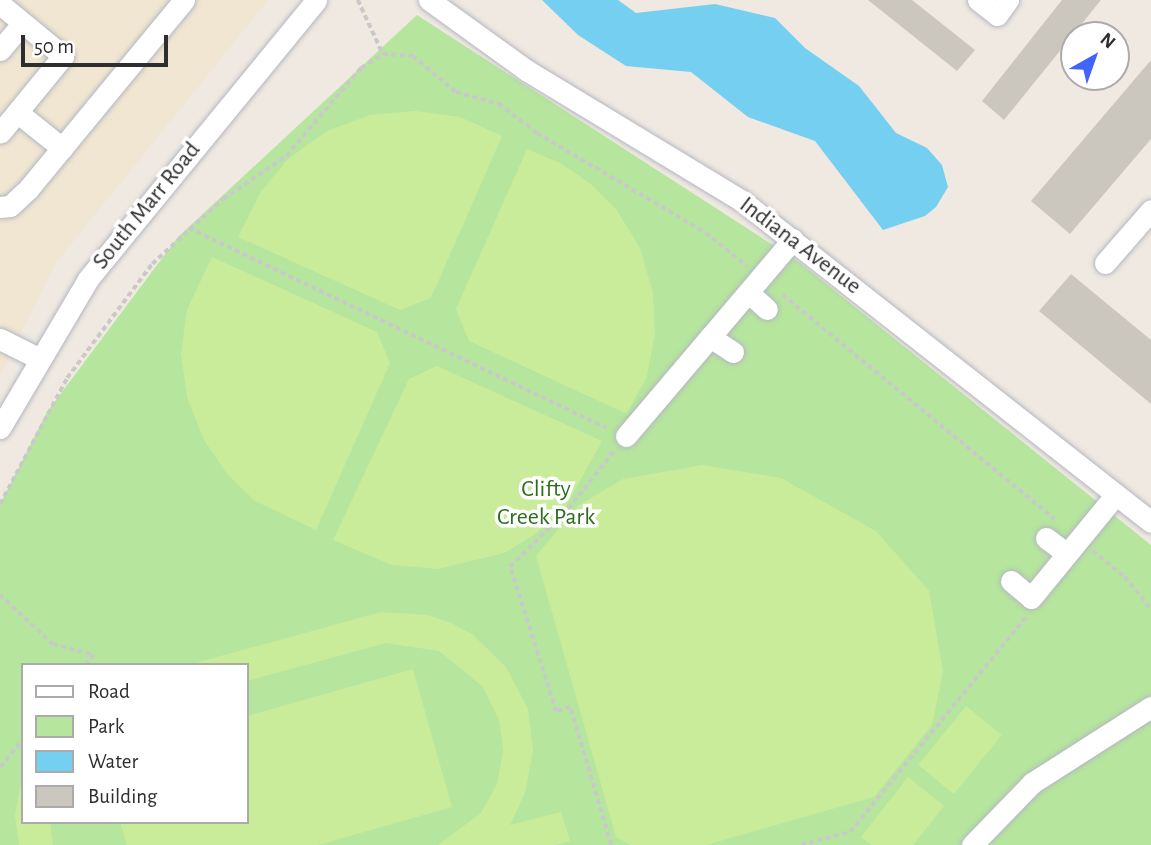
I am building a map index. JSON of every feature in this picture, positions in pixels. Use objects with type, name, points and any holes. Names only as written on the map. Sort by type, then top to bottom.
[{"type":"street","points":[[0,207],[10,206],[62,148],[184,0]]},
{"type":"street","name":"South Marr Road","points":[[0,428],[88,279],[316,0]]},
{"type":"street","name":"Indiana Avenue","points":[[429,0],[526,70],[741,200],[1151,522]]},
{"type":"street","points":[[978,0],[997,15],[1008,0]]},
{"type":"street","points":[[0,4],[63,56],[0,133]]},
{"type":"street","points":[[0,50],[23,23]]},
{"type":"street","points":[[17,112],[62,148]]},
{"type":"street","points":[[1105,263],[1151,210]]},
{"type":"street","points":[[626,436],[793,239]]},
{"type":"street","points":[[749,293],[767,309]]},
{"type":"street","points":[[710,337],[733,352]]},
{"type":"street","points":[[0,339],[40,359]]},
{"type":"street","points":[[1011,581],[1031,598],[1116,494]]},
{"type":"street","points":[[1046,538],[1067,554]]},
{"type":"street","points":[[972,845],[1032,783],[1151,707]]},
{"type":"path","points":[[0,504],[67,378],[124,297],[189,228],[286,156],[361,68],[383,54],[358,0]]},
{"type":"path","points":[[189,228],[626,436],[568,509],[510,567],[556,712],[570,707],[611,845]]},
{"type":"path","points":[[0,595],[53,643],[94,655],[88,663]]},
{"type":"path","points":[[801,845],[850,832],[1032,609],[1031,598]]},
{"type":"path","points":[[0,767],[21,742]]},
{"type":"shaded area","points":[[0,0],[268,0],[56,263],[0,375]]},
{"type":"green space","name":"Clifty Creek Park","points":[[417,15],[799,262],[1151,545],[1151,845],[0,845],[0,504],[47,412],[178,237]]},
{"type":"green space","points":[[415,111],[460,117],[502,136],[431,298],[400,310],[238,237],[260,193],[288,159],[327,131],[370,115]]},
{"type":"green space","points":[[527,149],[562,164],[592,185],[616,209],[640,248],[653,293],[655,333],[647,376],[627,414],[469,341],[456,309]]},
{"type":"green space","points":[[212,257],[377,332],[390,363],[316,530],[255,501],[228,475],[204,440],[187,397],[181,353],[187,310]]},
{"type":"green space","points":[[437,366],[602,441],[566,506],[534,535],[504,553],[438,569],[392,565],[333,540],[409,379]]},
{"type":"green space","points":[[703,465],[781,478],[876,531],[929,591],[943,671],[932,725],[874,797],[706,845],[630,845],[616,837],[536,556],[579,505],[623,479]]},
{"type":"green space","points":[[381,612],[428,615],[451,623],[472,634],[506,667],[528,709],[533,751],[525,793],[510,825],[561,812],[570,841],[555,845],[438,845],[481,813],[497,784],[503,751],[499,719],[482,686],[439,651],[386,643],[248,681],[248,663],[195,663]]},
{"type":"green space","points":[[413,669],[452,807],[318,845],[127,845],[121,824],[248,824],[248,716]]},
{"type":"green space","points":[[966,706],[1002,735],[954,794],[918,765]]},
{"type":"green space","points":[[908,777],[944,806],[913,845],[871,845],[861,837]]},
{"type":"green space","points":[[21,783],[21,824],[50,824],[53,845],[19,845],[15,815]]},
{"type":"water","points":[[542,0],[618,0],[636,13],[715,4],[775,18],[805,48],[859,86],[896,133],[927,148],[942,165],[948,187],[936,207],[925,216],[883,230],[815,141],[748,117],[691,72],[626,66],[578,35]]},
{"type":"building","points":[[868,0],[912,0],[975,50],[957,71]]},
{"type":"building","points":[[1062,0],[1101,0],[1084,21],[1060,21],[1060,51],[1004,120],[982,101]]},
{"type":"building","points":[[1151,60],[1151,139],[1070,234],[1031,201],[1125,91],[1130,91],[1130,85]]},
{"type":"building","points":[[1071,274],[1151,340],[1151,404],[1039,311]]}]
